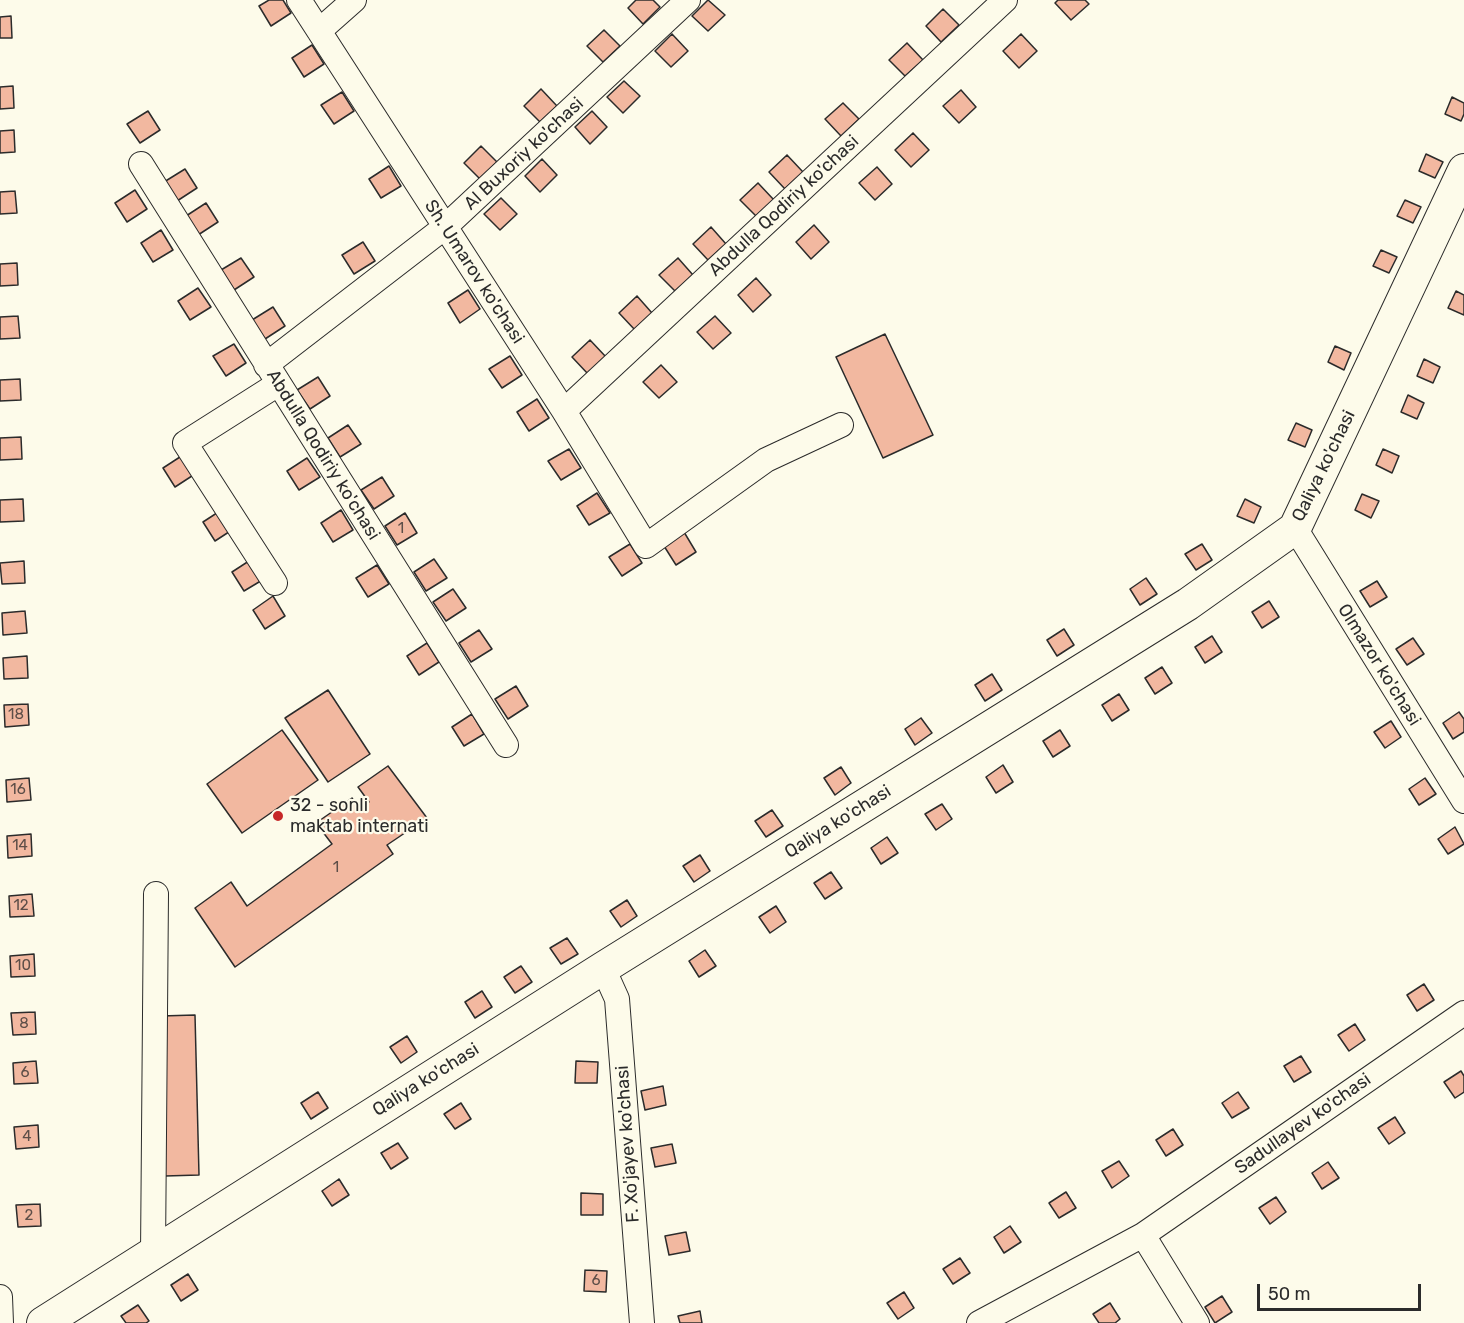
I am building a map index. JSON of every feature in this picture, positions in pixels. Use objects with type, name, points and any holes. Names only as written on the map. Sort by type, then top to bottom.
[{"type":"main road","name":"Qaliya ko'chasi","points":[[43,1323],[603,968],[1188,604],[1295,528],[1464,170]]},
{"type":"street","name":"Sh. Umarov ko'chasi","points":[[299,0],[564,411],[646,546],[765,460],[841,424]]},
{"type":"street","points":[[319,32],[354,0]]},
{"type":"street","name":"Al Buxoriy ko'chasi","points":[[275,584],[186,443],[272,374],[445,227],[688,0]]},
{"type":"street","name":"Abdulla Qodiriy ko'chasi","points":[[564,411],[1005,0]]},
{"type":"street","name":"Abdulla Qodiriy ko'chasi","points":[[141,164],[506,746]]},
{"type":"street","name":"Olmazor ko'chasi","points":[[1295,528],[1464,801]]},
{"type":"street","points":[[153,1253],[156,894]]},
{"type":"street","name":"F. Xo'jayev ko'chasi","points":[[603,968],[617,999],[642,1323]]},
{"type":"street","name":"Sadullayev ko'chasi","points":[[979,1323],[1143,1235],[1464,1013]]},
{"type":"street","points":[[1143,1235],[1197,1323]]},
{"type":"street","points":[[0,1297],[1,1323]]},
{"type":"building","points":[[269,0],[283,0],[291,13],[271,26],[259,6]]},
{"type":"building","points":[[636,0],[653,0],[660,7],[643,24],[628,8]]},
{"type":"building","points":[[708,0],[725,15],[708,31],[692,16]]},
{"type":"building","points":[[1058,0],[1085,0],[1089,4],[1071,20],[1055,3]]},
{"type":"building","points":[[943,9],[959,25],[941,42],[926,26]]},
{"type":"building","points":[[11,16],[12,38],[0,38],[0,17]]},
{"type":"building","points":[[604,30],[620,46],[603,62],[587,46]]},
{"type":"building","points":[[672,34],[688,51],[671,67],[655,51]]},
{"type":"building","points":[[1021,34],[1037,51],[1019,68],[1003,51]]},
{"type":"building","points":[[907,43],[923,60],[905,76],[889,60]]},
{"type":"building","points":[[312,45],[324,64],[304,77],[292,58]]},
{"type":"building","points":[[624,81],[640,96],[623,113],[607,97]]},
{"type":"building","points":[[13,86],[14,108],[0,109],[0,87]]},
{"type":"building","points":[[541,89],[557,106],[540,122],[524,106]]},
{"type":"building","points":[[961,90],[976,107],[959,123],[943,106]]},
{"type":"building","points":[[342,92],[354,111],[334,124],[321,105]]},
{"type":"building","points":[[1452,97],[1464,103],[1464,114],[1461,121],[1445,114]]},
{"type":"building","points":[[843,103],[859,119],[841,136],[825,119]]},
{"type":"building","points":[[148,111],[160,130],[140,143],[127,124]]},
{"type":"building","points":[[592,111],[607,127],[590,144],[575,127]]},
{"type":"building","points":[[14,130],[15,152],[0,153],[0,131]]},
{"type":"building","points":[[913,133],[929,150],[911,167],[895,150]]},
{"type":"building","points":[[481,146],[497,162],[480,179],[464,163]]},
{"type":"building","points":[[1426,154],[1443,162],[1435,178],[1419,171]]},
{"type":"building","points":[[787,155],[803,172],[785,189],[769,172]]},
{"type":"building","points":[[542,159],[557,175],[540,192],[525,176]]},
{"type":"building","points":[[389,166],[401,186],[381,198],[369,179]]},
{"type":"building","points":[[877,167],[892,184],[875,200],[859,183]]},
{"type":"building","points":[[185,169],[197,188],[177,201],[164,182]]},
{"type":"building","points":[[758,183],[774,200],[756,216],[740,200]]},
{"type":"building","points":[[135,190],[147,209],[127,222],[115,203]]},
{"type":"building","points":[[15,191],[17,213],[0,214],[0,192]]},
{"type":"building","points":[[501,198],[517,214],[500,230],[484,214]]},
{"type":"building","points":[[1405,200],[1421,207],[1413,223],[1397,216]]},
{"type":"building","points":[[206,203],[218,222],[198,235],[186,216]]},
{"type":"building","points":[[814,225],[829,242],[811,259],[796,242]]},
{"type":"building","points":[[711,227],[726,244],[708,260],[693,244]]},
{"type":"building","points":[[161,230],[173,250],[153,262],[141,243]]},
{"type":"building","points":[[363,242],[375,261],[354,274],[342,255]]},
{"type":"building","points":[[1381,250],[1397,257],[1389,273],[1373,266]]},
{"type":"building","points":[[241,258],[254,277],[234,290],[221,270]]},
{"type":"building","points":[[678,258],[693,275],[675,291],[659,275]]},
{"type":"building","points":[[17,263],[18,285],[0,286],[0,264]]},
{"type":"building","points":[[756,278],[771,295],[753,312],[738,295]]},
{"type":"building","points":[[198,288],[211,307],[190,320],[178,301]]},
{"type":"building","points":[[468,290],[480,309],[460,323],[448,303]]},
{"type":"building","points":[[1456,291],[1464,295],[1464,315],[1448,308]]},
{"type":"building","points":[[637,296],[652,313],[635,330],[619,313]]},
{"type":"building","points":[[273,307],[285,326],[265,339],[252,320]]},
{"type":"building","points":[[18,316],[20,338],[0,339],[0,317]]},
{"type":"building","points":[[715,316],[731,333],[713,349],[697,332]]},
{"type":"building","points":[[885,334],[933,435],[883,458],[836,357]]},
{"type":"building","points":[[590,340],[606,357],[588,374],[572,357]]},
{"type":"building","points":[[234,344],[246,363],[226,376],[213,356]]},
{"type":"building","points":[[1335,346],[1351,353],[1344,370],[1328,362]]},
{"type":"building","points":[[510,356],[522,375],[502,388],[489,369]]},
{"type":"building","points":[[1424,359],[1440,367],[1433,383],[1417,376]]},
{"type":"building","points":[[661,365],[677,382],[659,398],[643,382]]},
{"type":"building","points":[[318,377],[330,396],[310,409],[297,390]]},
{"type":"building","points":[[20,379],[21,400],[0,401],[0,380]]},
{"type":"building","points":[[1408,395],[1424,403],[1417,419],[1401,412]]},
{"type":"building","points":[[537,399],[549,418],[529,431],[517,412]]},
{"type":"building","points":[[1296,423],[1312,430],[1305,447],[1288,440]]},
{"type":"building","points":[[348,425],[361,444],[340,457],[328,438]]},
{"type":"building","points":[[21,437],[22,459],[0,460],[0,438]]},
{"type":"building","points":[[569,449],[581,468],[561,480],[548,461]]},
{"type":"building","points":[[1383,449],[1399,456],[1392,473],[1376,465]]},
{"type":"building","points":[[183,455],[195,474],[175,487],[163,468]]},
{"type":"building","points":[[307,458],[320,477],[299,490],[287,471]]},
{"type":"building","points":[[382,477],[394,496],[374,509],[361,490]]},
{"type":"building","points":[[597,493],[610,513],[589,525],[577,506]]},
{"type":"building","points":[[1362,494],[1379,501],[1371,518],[1355,510]]},
{"type":"building","points":[[23,499],[24,521],[0,522],[0,500]]},
{"type":"building","points":[[1245,499],[1261,507],[1254,523],[1237,516]]},
{"type":"building","points":[[223,509],[235,528],[215,541],[203,522]]},
{"type":"building","points":[[341,510],[353,530],[333,542],[321,523]]},
{"type":"building","points":[[405,513],[417,533],[397,545],[385,526]]},
{"type":"building","points":[[684,532],[696,552],[676,565],[664,546]]},
{"type":"building","points":[[630,544],[642,563],[622,576],[609,557]]},
{"type":"building","points":[[1202,544],[1212,560],[1196,570],[1185,554]]},
{"type":"building","points":[[252,559],[264,579],[244,591],[232,572]]},
{"type":"building","points":[[434,559],[447,578],[426,591],[414,572]]},
{"type":"building","points":[[24,561],[25,583],[2,584],[0,563]]},
{"type":"building","points":[[377,565],[389,584],[368,597],[356,578]]},
{"type":"building","points":[[1146,578],[1157,594],[1140,605],[1130,589]]},
{"type":"building","points":[[1377,581],[1387,597],[1370,607],[1360,591]]},
{"type":"building","points":[[453,589],[466,608],[446,621],[433,602]]},
{"type":"building","points":[[273,596],[285,616],[265,629],[253,610]]},
{"type":"building","points":[[1269,601],[1279,617],[1262,628],[1252,612]]},
{"type":"building","points":[[25,611],[27,633],[3,635],[2,613]]},
{"type":"building","points":[[1064,629],[1074,645],[1057,656],[1047,640]]},
{"type":"building","points":[[479,630],[492,649],[471,662],[459,643]]},
{"type":"building","points":[[1212,636],[1222,652],[1205,663],[1195,647]]},
{"type":"building","points":[[1413,638],[1424,654],[1407,665],[1396,649]]},
{"type":"building","points":[[427,643],[439,662],[419,675],[407,656]]},
{"type":"building","points":[[27,656],[28,678],[4,679],[3,658]]},
{"type":"building","points":[[1162,667],[1172,683],[1155,694],[1145,678]]},
{"type":"building","points":[[992,674],[1002,690],[985,701],[975,685]]},
{"type":"building","points":[[516,686],[528,706],[508,719],[495,699]]},
{"type":"building","points":[[328,690],[370,754],[328,782],[285,718]]},
{"type":"building","points":[[1119,694],[1129,710],[1112,721],[1102,705]]},
{"type":"building","points":[[28,704],[29,725],[5,727],[4,705]]},
{"type":"building","points":[[1459,712],[1464,719],[1464,732],[1453,739],[1443,723]]},
{"type":"building","points":[[472,714],[484,734],[464,746],[452,727]]},
{"type":"building","points":[[921,718],[932,733],[915,745],[905,729]]},
{"type":"building","points":[[1391,721],[1401,737],[1385,748],[1374,732]]},
{"type":"building","points":[[282,730],[318,780],[242,833],[207,784]]},
{"type":"building","points":[[1060,730],[1070,746],[1053,757],[1043,741]]},
{"type":"building","points":[[1003,765],[1013,782],[996,793],[986,777]]},
{"type":"building","points":[[388,766],[427,818],[387,845],[393,854],[235,967],[195,908],[231,882],[247,906],[332,844],[316,823],[352,798],[359,809],[369,802],[358,787]]},
{"type":"building","points":[[841,767],[851,783],[835,795],[824,778]]},
{"type":"building","points":[[29,778],[31,800],[7,802],[6,780]]},
{"type":"building","points":[[1425,778],[1436,794],[1419,805],[1409,789]]},
{"type":"building","points":[[942,804],[952,819],[936,830],[925,814]]},
{"type":"building","points":[[772,810],[783,826],[766,837],[755,821]]},
{"type":"building","points":[[1455,827],[1464,844],[1448,854],[1438,839]]},
{"type":"building","points":[[31,834],[32,856],[8,858],[7,836]]},
{"type":"building","points":[[887,837],[898,853],[881,864],[871,848]]},
{"type":"building","points":[[700,855],[710,871],[694,882],[683,866]]},
{"type":"building","points":[[831,872],[842,888],[825,899],[814,883]]},
{"type":"building","points":[[32,894],[34,916],[10,917],[9,896]]},
{"type":"building","points":[[627,900],[637,916],[621,927],[610,911]]},
{"type":"building","points":[[776,906],[786,922],[770,933],[759,917]]},
{"type":"building","points":[[567,938],[578,954],[561,964],[550,948]]},
{"type":"building","points":[[705,950],[716,966],[699,977],[689,961]]},
{"type":"building","points":[[34,954],[35,976],[11,977],[10,956]]},
{"type":"building","points":[[521,966],[532,982],[515,993],[504,977]]},
{"type":"building","points":[[1424,984],[1434,1000],[1417,1011],[1407,995]]},
{"type":"building","points":[[482,991],[492,1007],[475,1018],[465,1002]]},
{"type":"building","points":[[35,1012],[36,1034],[13,1035],[11,1013]]},
{"type":"building","points":[[195,1015],[199,1175],[165,1176],[161,1016]]},
{"type":"building","points":[[1355,1024],[1365,1040],[1349,1051],[1338,1035]]},
{"type":"building","points":[[407,1036],[417,1052],[401,1063],[390,1047]]},
{"type":"building","points":[[1301,1056],[1311,1072],[1294,1082],[1284,1066]]},
{"type":"building","points":[[36,1061],[38,1083],[14,1084],[13,1063]]},
{"type":"building","points":[[576,1061],[598,1062],[597,1083],[575,1083]]},
{"type":"building","points":[[1461,1071],[1464,1076],[1464,1092],[1455,1098],[1444,1082]]},
{"type":"building","points":[[663,1086],[666,1105],[645,1110],[641,1091]]},
{"type":"building","points":[[318,1092],[328,1108],[311,1119],[301,1103]]},
{"type":"building","points":[[1238,1092],[1249,1108],[1232,1118],[1222,1103]]},
{"type":"building","points":[[461,1103],[471,1119],[455,1129],[444,1114]]},
{"type":"building","points":[[1395,1117],[1405,1133],[1389,1144],[1378,1128]]},
{"type":"building","points":[[38,1125],[39,1147],[16,1149],[14,1127]]},
{"type":"building","points":[[1173,1129],[1183,1145],[1166,1156],[1156,1140]]},
{"type":"building","points":[[398,1143],[408,1158],[391,1169],[381,1153]]},
{"type":"building","points":[[672,1144],[676,1163],[655,1167],[651,1148]]},
{"type":"building","points":[[1119,1161],[1129,1176],[1112,1188],[1102,1171]]},
{"type":"building","points":[[1328,1162],[1339,1178],[1322,1189],[1312,1173]]},
{"type":"building","points":[[339,1179],[349,1195],[332,1206],[322,1191]]},
{"type":"building","points":[[1066,1192],[1076,1208],[1059,1218],[1049,1203]]},
{"type":"building","points":[[581,1193],[603,1194],[603,1215],[581,1215]]},
{"type":"building","points":[[1276,1197],[1286,1212],[1270,1224],[1259,1208]]},
{"type":"building","points":[[40,1204],[41,1226],[18,1227],[16,1205]]},
{"type":"building","points":[[1010,1226],[1021,1242],[1004,1253],[994,1237]]},
{"type":"building","points":[[686,1232],[690,1251],[669,1255],[665,1236]]},
{"type":"building","points":[[960,1258],[970,1273],[953,1284],[943,1269]]},
{"type":"building","points":[[585,1270],[607,1271],[606,1292],[584,1291]]},
{"type":"building","points":[[188,1274],[198,1290],[181,1301],[171,1285]]},
{"type":"building","points":[[904,1292],[914,1308],[898,1319],[887,1303]]},
{"type":"building","points":[[1222,1296],[1232,1312],[1215,1323],[1205,1307]]},
{"type":"building","points":[[1110,1303],[1120,1319],[1115,1323],[1099,1323],[1093,1314]]},
{"type":"building","points":[[138,1305],[149,1321],[126,1323],[121,1316]]},
{"type":"building","points":[[700,1311],[702,1323],[680,1323],[678,1316]]},
{"type":"place","name":"32 - sonli maktab internati","points":[[278,816]]}]
